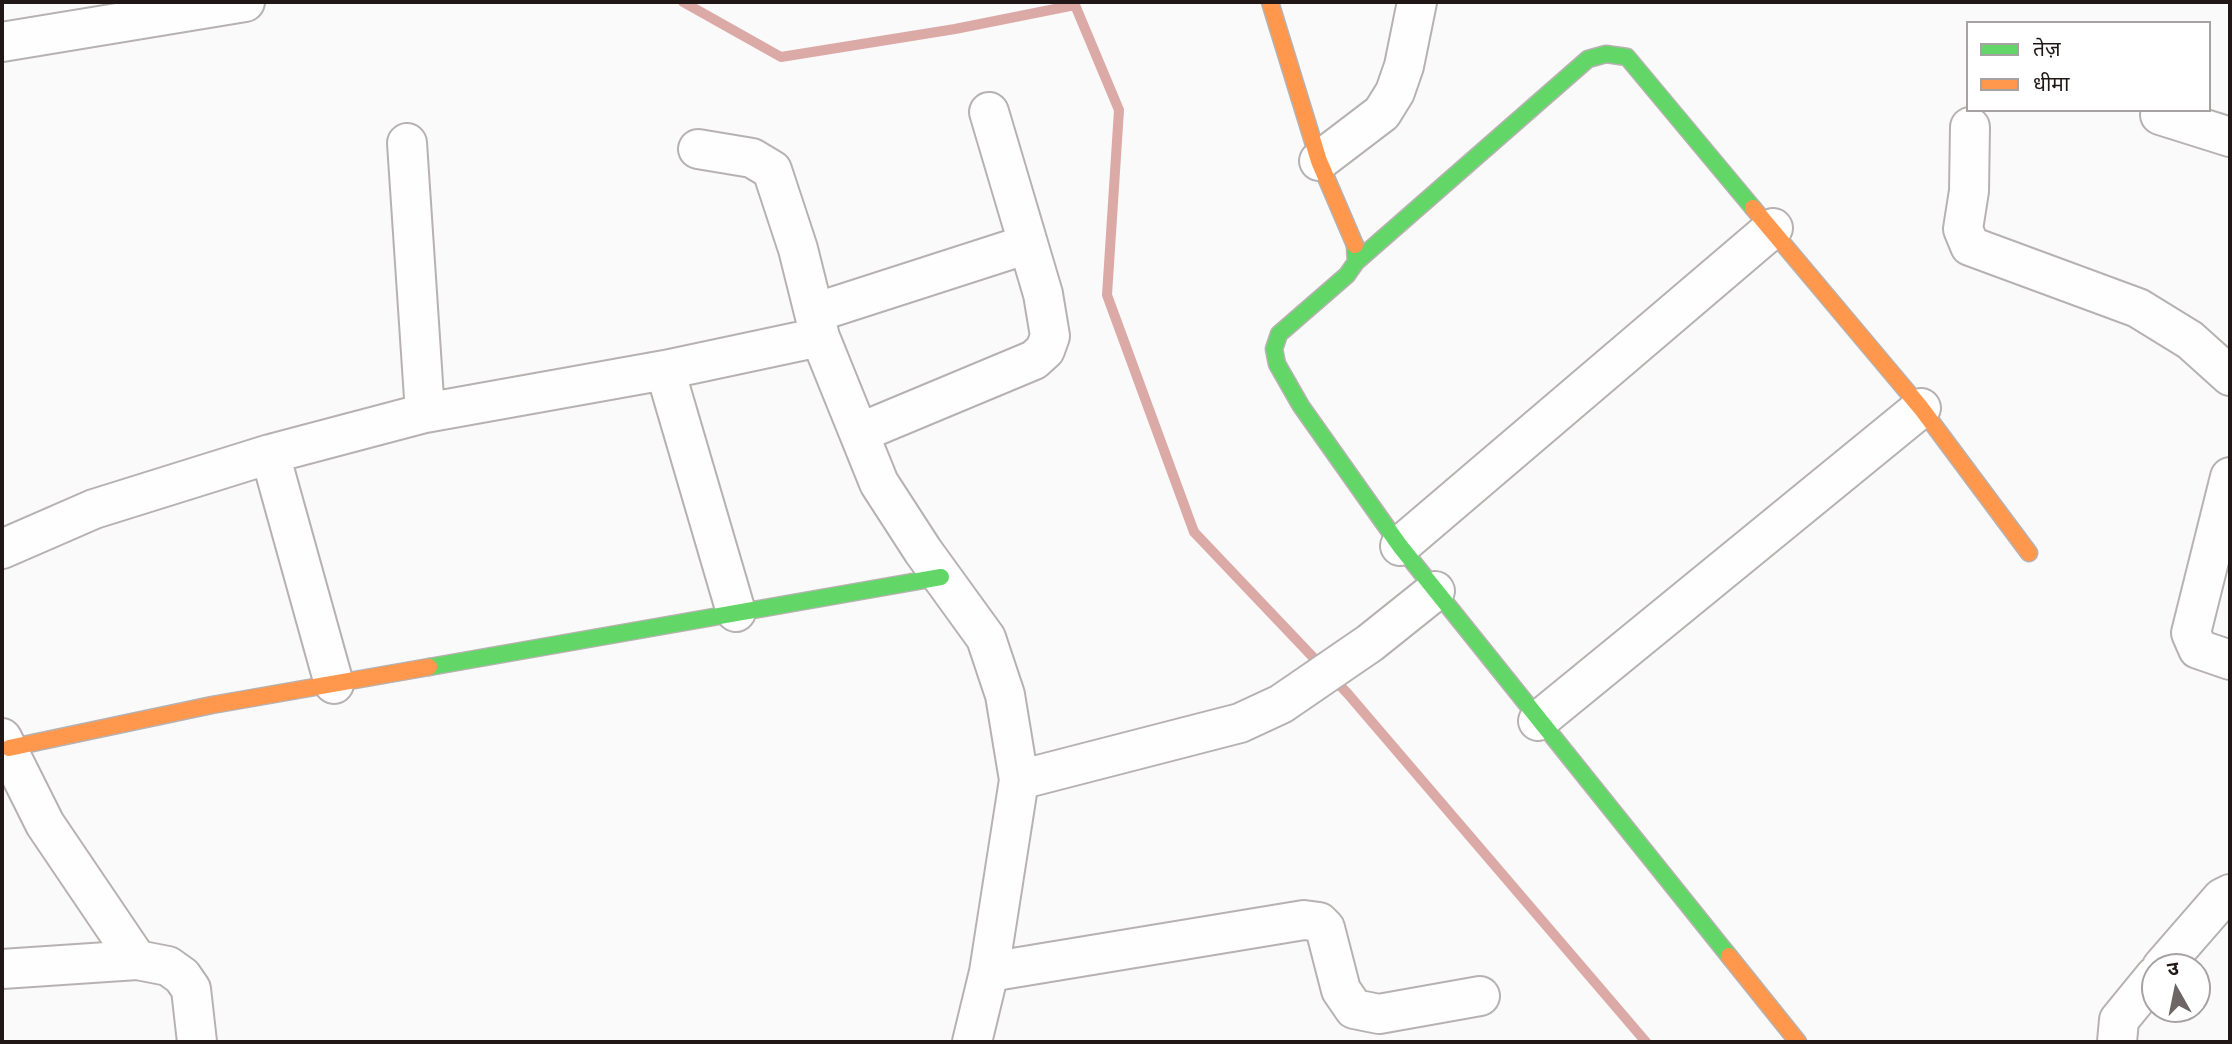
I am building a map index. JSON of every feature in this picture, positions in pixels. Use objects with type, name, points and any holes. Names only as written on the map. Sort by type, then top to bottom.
[{"type":"street","points":[[2,42],[239,2]]},
{"type":"street","points":[[1270,2],[1319,161],[1353,236],[1356,262]]},
{"type":"street","points":[[1319,161],[1382,113],[1395,92],[1404,66],[1417,2]]},
{"type":"street","points":[[1798,1042],[1400,546],[1301,406],[1277,365],[1274,349],[1279,334],[1347,275],[1356,262],[1588,59],[1606,54],[1627,57],[1922,408],[2029,553]]},
{"type":"street","points":[[859,433],[1034,360],[1045,350],[1050,336],[1049,321],[989,112]]},
{"type":"street","points":[[2160,116],[2230,137]]},
{"type":"street","points":[[1970,127],[1969,191],[1963,229],[1969,246],[2138,307],[2190,340],[2230,376]]},
{"type":"street","points":[[407,143],[425,413]]},
{"type":"street","points":[[698,149],[752,158],[772,170],[817,325],[879,483],[986,638],[996,662],[1019,780],[989,972],[972,1042]]},
{"type":"street","points":[[1400,546],[1773,228]]},
{"type":"street","points":[[2,549],[94,509],[270,454],[425,413],[665,370],[817,325],[1028,244]]},
{"type":"street","points":[[665,370],[736,612]]},
{"type":"street","points":[[1538,721],[1922,408]]},
{"type":"street","points":[[270,454],[334,684]]},
{"type":"street","points":[[2230,477],[2191,633],[2197,649],[2230,660]]},
{"type":"street","points":[[136,960],[46,824],[6,743],[942,577]]},
{"type":"street","points":[[1019,780],[1240,723],[1280,704],[1370,643],[1435,591]]},
{"type":"street","points":[[2173,953],[2222,898],[2230,894]]},
{"type":"street","points":[[989,972],[1304,920],[1319,922],[1325,928],[1341,990],[1354,1009],[1379,1014],[1480,996]]},
{"type":"street","points":[[2,969],[136,960],[168,966],[182,976],[191,989],[197,1042]]},
{"type":"street","points":[[2117,1042],[2119,1020],[2141,993]]},
{"type":"waterway","points":[[683,2],[781,57],[955,29],[1075,5],[1119,110],[1107,295],[1194,532],[1348,694],[1646,1042]]},
{"type":"traffic: fast","points":[[1356,262],[1588,59],[1606,54],[1627,57],[1753,208]]},
{"type":"traffic: fast","points":[[1355,245],[1356,262],[1347,275],[1279,334],[1274,349],[1277,364],[1301,406],[1400,546],[1729,956]]},
{"type":"traffic: fast","points":[[429,667],[941,577]]},
{"type":"traffic: slow","points":[[1270,2],[1319,161],[1355,245]]},
{"type":"traffic: slow","points":[[1753,208],[1921,408],[2029,553]]},
{"type":"traffic: slow","points":[[9,748],[212,705],[429,667]]},
{"type":"traffic: slow","points":[[1729,956],[1798,1042]]}]
